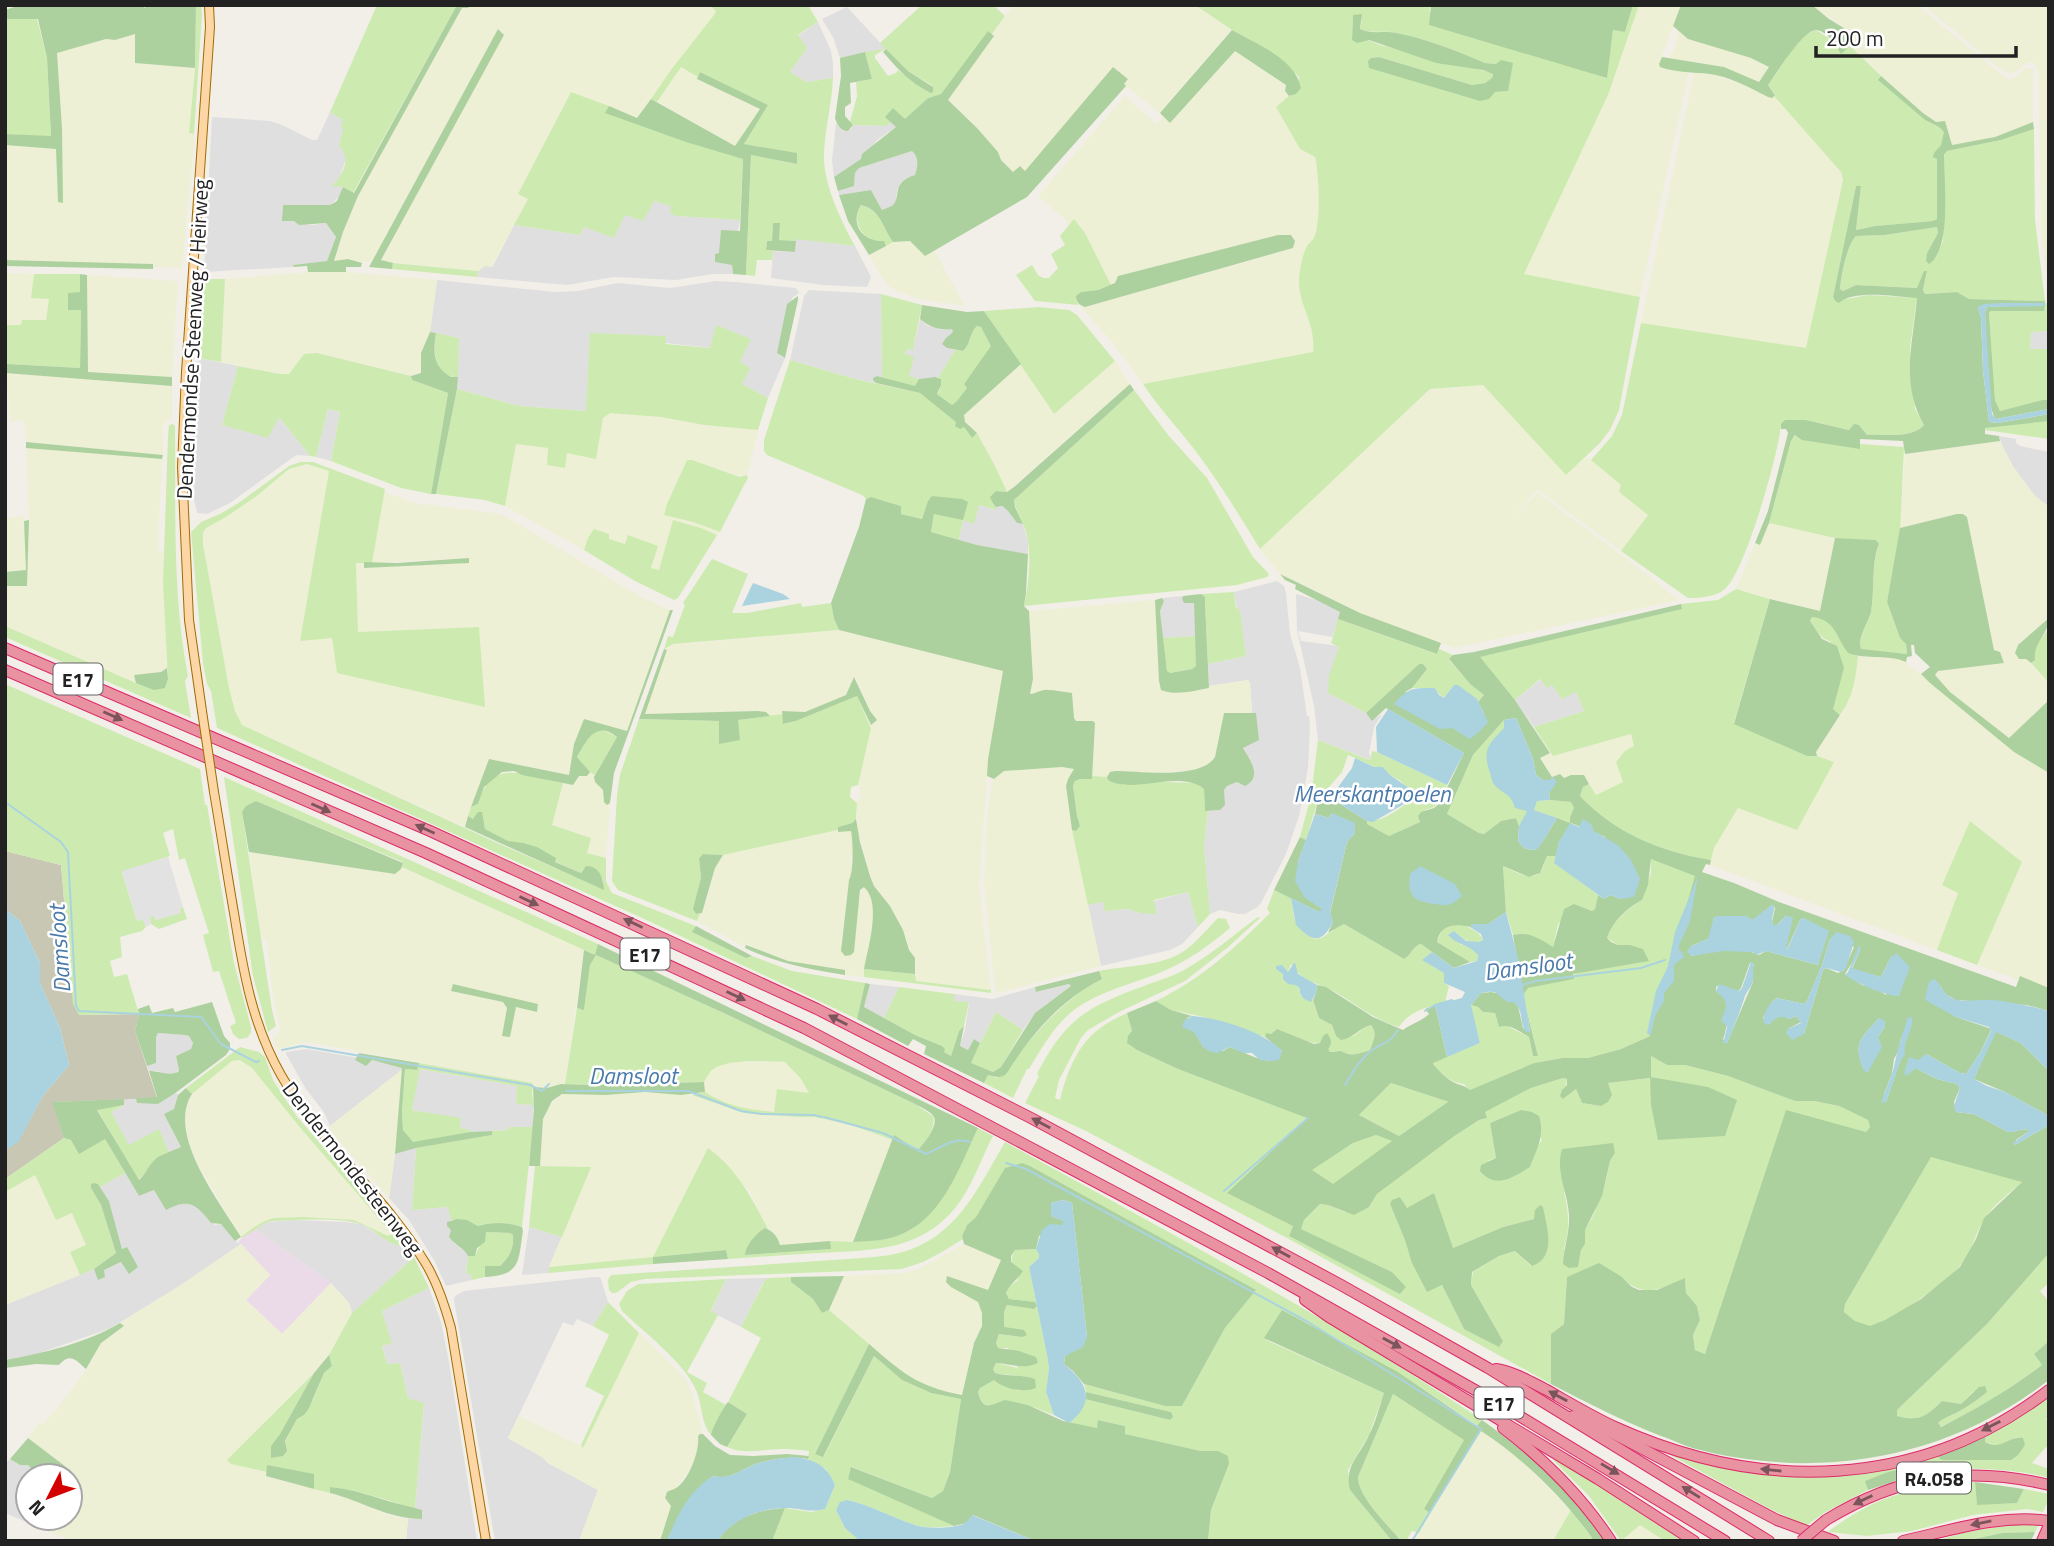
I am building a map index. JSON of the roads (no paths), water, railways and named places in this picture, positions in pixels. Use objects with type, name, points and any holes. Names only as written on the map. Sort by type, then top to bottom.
[{"type":"highway","name":"E17","points":[[5,648],[430,831],[817,1009],[1031,1118],[1232,1225],[1488,1368],[1769,1541]]},
{"type":"highway","name":"E17","points":[[5,670],[426,853],[804,1028],[1268,1273],[1498,1403],[1725,1541]]},
{"type":"highway","points":[[1268,1273],[1329,1317],[1598,1479],[1695,1541]]},
{"type":"highway","points":[[1488,1368],[1515,1373],[1614,1426],[1669,1447],[1721,1463],[1796,1472],[1861,1469],[1917,1457],[1994,1425],[2049,1390]]},
{"type":"highway","points":[[1488,1413],[1583,1502],[1611,1541]]},
{"type":"highway","points":[[1564,1414],[1586,1419],[1777,1520],[1834,1541]]},
{"type":"highway","name":"R4.058","points":[[1801,1541],[1826,1520],[1875,1494],[1925,1479],[1954,1475],[1989,1475],[2049,1485]]},
{"type":"highway","points":[[1903,1541],[1997,1520],[2020,1518],[2049,1523],[2042,1541]]},
{"type":"main road","name":"Dendermondse Steenweg / Heirweg","points":[[209,5],[210,27],[182,467],[189,620],[214,793],[248,996],[265,1044]]},
{"type":"main road","name":"Dendermondesteenweg","points":[[265,1044],[293,1096],[391,1214],[427,1265],[441,1294],[452,1328],[485,1541]]},
{"type":"water","points":[[2005,303],[2045,303],[2045,306],[1987,307],[1985,312],[1992,414],[1996,419],[2049,409],[2049,414],[1998,423],[1989,422],[1978,307]]},
{"type":"water","points":[[753,583],[783,594],[790,599],[742,606]]},
{"type":"water","name":"Meerskantpoelen","points":[[1454,685],[1477,699],[1488,722],[1470,739],[1452,728],[1440,729],[1394,704],[1408,691],[1416,689],[1435,688],[1444,698]]},
{"type":"water","name":"Meerskantpoelen","points":[[1388,709],[1464,753],[1447,785],[1377,752],[1376,727]]},
{"type":"water","name":"Meerskantpoelen","points":[[1516,718],[1533,759],[1536,775],[1543,780],[1553,777],[1557,782],[1549,793],[1550,800],[1537,801],[1534,810],[1557,818],[1541,845],[1534,850],[1524,848],[1518,841],[1519,826],[1527,811],[1515,808],[1511,799],[1496,787],[1487,758],[1490,743],[1504,728],[1504,720]]},
{"type":"water","name":"Meerskantpoelen","points":[[1355,758],[1374,767],[1383,767],[1413,791],[1411,800],[1373,822],[1367,821],[1324,794],[1336,790],[1352,768]]},
{"type":"water","name":"Meerskantpoelen","points":[[1332,813],[1355,823],[1355,833],[1347,842],[1330,912],[1333,922],[1325,934],[1316,938],[1307,935],[1296,925],[1291,898],[1321,911],[1321,908],[1305,898],[1295,881],[1298,862],[1315,814],[1329,818]]},
{"type":"water","points":[[1583,819],[1591,824],[1594,831],[1619,846],[1631,860],[1640,879],[1634,897],[1621,899],[1610,895],[1604,899],[1554,863],[1559,842],[1570,823],[1579,827]]},
{"type":"water","name":"Meerskantpoelen","points":[[1420,866],[1455,884],[1462,896],[1449,905],[1417,899],[1411,892],[1410,874]]},
{"type":"water","points":[[1698,876],[1690,921],[1679,945],[1684,957],[1674,965],[1674,981],[1664,993],[1664,1001],[1655,1016],[1649,1035],[1647,1033],[1656,991],[1668,966],[1675,932]]},
{"type":"water","points":[[1772,905],[1773,925],[1777,925],[1786,916],[1793,917],[1786,949],[1800,920],[1804,918],[1829,931],[1818,965],[1766,951],[1756,955],[1753,952],[1723,951],[1691,956],[1687,952],[1691,946],[1708,939],[1714,917],[1747,916],[1752,920]]},
{"type":"water","points":[[5,909],[20,921],[40,963],[40,983],[60,1028],[69,1065],[42,1097],[19,1141],[5,1151]]},
{"type":"water","points":[[1506,912],[1519,962],[1530,1032],[1524,1029],[1519,1008],[1513,1002],[1506,1001],[1494,992],[1481,993],[1471,1005],[1480,1043],[1447,1057],[1435,1005],[1462,998],[1465,992],[1444,983],[1444,973],[1422,960],[1432,952],[1454,968],[1477,961],[1478,955],[1475,952],[1448,935],[1454,931],[1466,941],[1479,942],[1483,940],[1481,934],[1470,927],[1473,924],[1488,924]]},
{"type":"water","points":[[1836,932],[1850,936],[1854,942],[1846,968],[1841,972],[1826,968],[1823,970],[1804,1034],[1792,1040],[1786,1033],[1788,1029],[1801,1023],[1796,1016],[1789,1019],[1779,1017],[1767,1025],[1764,1023],[1765,1012],[1777,998],[1804,1004],[1807,1001],[1830,939]]},
{"type":"water","points":[[1859,945],[1861,948],[1852,968],[1881,977],[1891,957],[1896,953],[1910,967],[1899,996],[1885,994],[1845,975]]},
{"type":"water","points":[[1751,962],[1754,964],[1752,983],[1727,1043],[1723,1044],[1727,1027],[1721,1020],[1726,1004],[1716,991],[1719,984],[1739,991]]},
{"type":"water","points":[[1294,963],[1298,974],[1317,985],[1311,1002],[1301,996],[1299,987],[1288,984],[1283,979],[1283,974],[1276,969],[1276,966],[1282,965],[1288,972]]},
{"type":"water","points":[[1935,979],[1945,993],[1954,999],[2000,1001],[2049,1011],[2049,1071],[2021,1043],[1996,1032],[1974,1079],[2049,1116],[2049,1125],[2015,1145],[2013,1143],[2028,1130],[2008,1132],[1974,1114],[1956,1112],[1954,1106],[1960,1088],[1957,1084],[1937,1079],[1917,1069],[1906,1076],[1904,1073],[1909,1057],[1918,1060],[1926,1054],[1966,1074],[1991,1031],[1989,1027],[1956,1017],[1927,1001],[1925,999],[1929,982]]},
{"type":"water","points":[[1192,1016],[1228,1023],[1253,1032],[1282,1051],[1279,1060],[1260,1060],[1252,1053],[1243,1053],[1230,1047],[1217,1053],[1209,1051],[1203,1047],[1194,1032],[1182,1027],[1184,1021]]},
{"type":"water","points":[[1912,1017],[1905,1055],[1886,1102],[1881,1103],[1893,1071],[1907,1018]]},
{"type":"water","points":[[1879,1018],[1885,1021],[1878,1037],[1882,1047],[1868,1072],[1864,1071],[1860,1061],[1860,1041]]},
{"type":"water","points":[[1063,1200],[1072,1203],[1087,1337],[1083,1347],[1065,1356],[1064,1364],[1079,1378],[1086,1393],[1083,1408],[1069,1423],[1054,1415],[1046,1392],[1049,1368],[1029,1267],[1039,1258],[1036,1249],[1042,1230],[1050,1224],[1062,1225],[1063,1221],[1051,1216],[1051,1203]]},
{"type":"water","points":[[795,1457],[820,1465],[832,1478],[835,1485],[825,1509],[766,1510],[739,1521],[717,1541],[667,1541],[685,1504],[697,1489],[713,1476],[730,1476],[750,1466]]},
{"type":"water","points":[[847,1500],[926,1527],[960,1525],[972,1515],[1035,1541],[860,1541],[845,1528],[836,1510],[840,1502]]},
{"type":"waterway","name":"Damsloot","points":[[5,802],[61,842],[68,852],[76,1006],[79,1011],[201,1017],[221,1044],[256,1062],[259,1061]]},
{"type":"waterway","name":"Damsloot","points":[[1522,985],[1641,968],[1665,960]]},
{"type":"waterway","name":"Damsloot","points":[[1425,1011],[1452,1000]]},
{"type":"waterway","name":"Damsloot","points":[[1345,1085],[1363,1058],[1388,1041],[1398,1030]]},
{"type":"waterway","name":"Damsloot","points":[[282,1050],[302,1046],[530,1085],[542,1091],[549,1084]]},
{"type":"waterway","name":"Damsloot","points":[[566,1091],[688,1091],[741,1111],[822,1117]]},
{"type":"waterway","name":"Damsloot","points":[[824,1117],[883,1133],[926,1154],[959,1140],[970,1142]]},
{"type":"waterway","name":"Damsloot","points":[[1224,1191],[1308,1118]]},
{"type":"waterway","points":[[1006,1163],[1026,1169],[1308,1322],[1481,1429],[1412,1541]]}]
